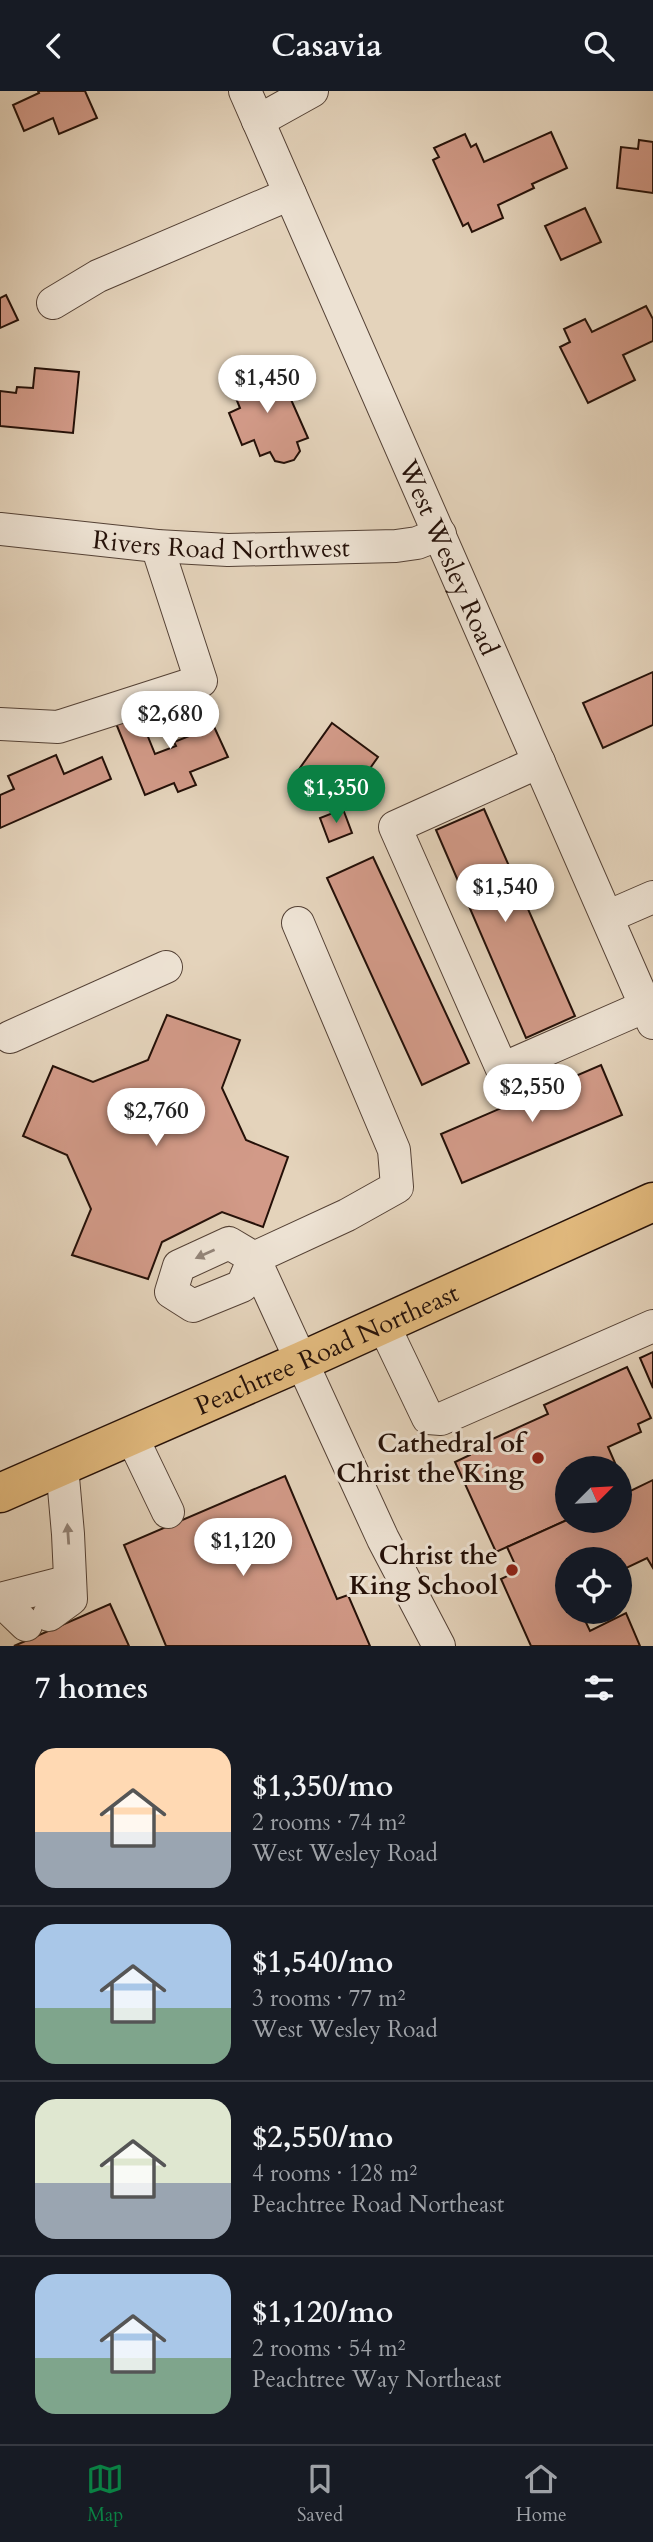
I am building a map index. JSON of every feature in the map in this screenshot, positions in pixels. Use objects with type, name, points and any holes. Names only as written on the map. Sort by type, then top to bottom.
[{"type":"highway","name":"Peachtree Road Northeast","points":[[0,1493],[302,1361],[653,1202]]},
{"type":"street","name":"West Wesley Road","points":[[245,91],[649,1015]]},
{"type":"street","points":[[258,121],[312,91]]},
{"type":"street","points":[[53,303],[98,276],[290,194]]},
{"type":"street","name":"Rivers Road Northwest","points":[[0,529],[158,546],[228,550],[396,546],[417,543],[440,534]]},
{"type":"street","points":[[0,724],[58,727],[201,681],[158,546]]},
{"type":"street","points":[[539,762],[395,827],[502,1069],[649,1015]]},
{"type":"street","points":[[607,917],[653,897]]},
{"type":"street","points":[[298,923],[394,1150],[397,1187],[347,1215],[254,1258],[383,1539],[439,1646]]},
{"type":"street","points":[[10,1037],[166,967]]},
{"type":"street","points":[[383,1324],[428,1418],[441,1419],[653,1325]]},
{"type":"street","points":[[131,1435],[168,1512]]},
{"type":"street","points":[[0,1599],[37,1620],[71,1599],[62,1466]]},
{"type":"street","points":[[0,1599],[70,1581]]},
{"type":"building","points":[[38,91],[85,91],[97,118],[59,134],[53,118],[24,131],[13,105],[39,93]]},
{"type":"building","points":[[551,132],[567,168],[532,184],[534,188],[498,205],[503,218],[472,232],[468,223],[463,226],[433,160],[439,157],[434,148],[465,134],[471,147],[476,144],[484,162]]},
{"type":"building","points":[[639,140],[653,142],[653,193],[617,188],[621,147],[638,149]]},
{"type":"building","points":[[585,208],[601,242],[561,260],[545,226]]},
{"type":"building","points":[[6,295],[18,320],[0,328],[0,298]]},
{"type":"building","points":[[646,306],[653,319],[653,341],[623,355],[635,380],[588,403],[560,347],[570,342],[564,329],[585,319],[592,332]]},
{"type":"building","points":[[253,365],[261,367],[266,375],[278,370],[308,438],[297,442],[300,451],[294,460],[284,463],[275,461],[270,452],[260,456],[254,440],[242,445],[229,413],[240,408],[233,391],[244,368]]},
{"type":"building","points":[[35,368],[79,372],[73,433],[0,426],[0,391],[16,393],[17,387],[33,388]]},
{"type":"building","points":[[653,672],[653,725],[603,748],[583,703]]},
{"type":"building","points":[[136,707],[155,754],[176,746],[174,742],[192,735],[185,715],[205,707],[228,757],[190,772],[196,785],[178,792],[174,783],[145,795],[113,716]]},
{"type":"building","points":[[332,723],[378,757],[354,791],[334,776],[323,791],[297,772]]},
{"type":"building","points":[[56,755],[64,774],[102,757],[111,779],[0,828],[0,795],[14,789],[8,776]]},
{"type":"building","points":[[343,809],[352,833],[329,842],[320,818]]},
{"type":"building","points":[[484,809],[575,1016],[526,1038],[436,830]]},
{"type":"building","points":[[373,857],[469,1063],[422,1085],[327,878]]},
{"type":"building","points":[[167,1015],[240,1040],[222,1088],[246,1140],[288,1157],[263,1227],[222,1212],[162,1242],[148,1279],[72,1255],[91,1209],[67,1155],[23,1136],[53,1066],[93,1082],[148,1060]]},
{"type":"building","points":[[601,1065],[622,1115],[462,1183],[441,1134]]},
{"type":"building","points":[[653,1352],[653,1388],[640,1358]]},
{"type":"building","name":"Cathedral of Christ the King","points":[[627,1367],[651,1418],[638,1424],[641,1432],[608,1447],[612,1456],[555,1456],[555,1525],[496,1552],[455,1462],[470,1455],[468,1450],[548,1414],[544,1405]]},
{"type":"building","points":[[285,1476],[337,1599],[348,1595],[370,1646],[166,1646],[124,1545]]},
{"type":"building","name":"Christ the King School","points":[[653,1480],[653,1568],[647,1558],[632,1565],[632,1547],[555,1547],[555,1624],[587,1624],[590,1631],[604,1624],[631,1624],[640,1646],[531,1646],[501,1579],[518,1571],[507,1547],[555,1525],[555,1533],[632,1533],[632,1490]]},
{"type":"building","points":[[110,1604],[129,1646],[14,1646]]},
{"type":"place","name":"Cathedral of Christ the King","points":[[538,1458]]},
{"type":"place","name":"Christ the King School","points":[[512,1570]]}]
